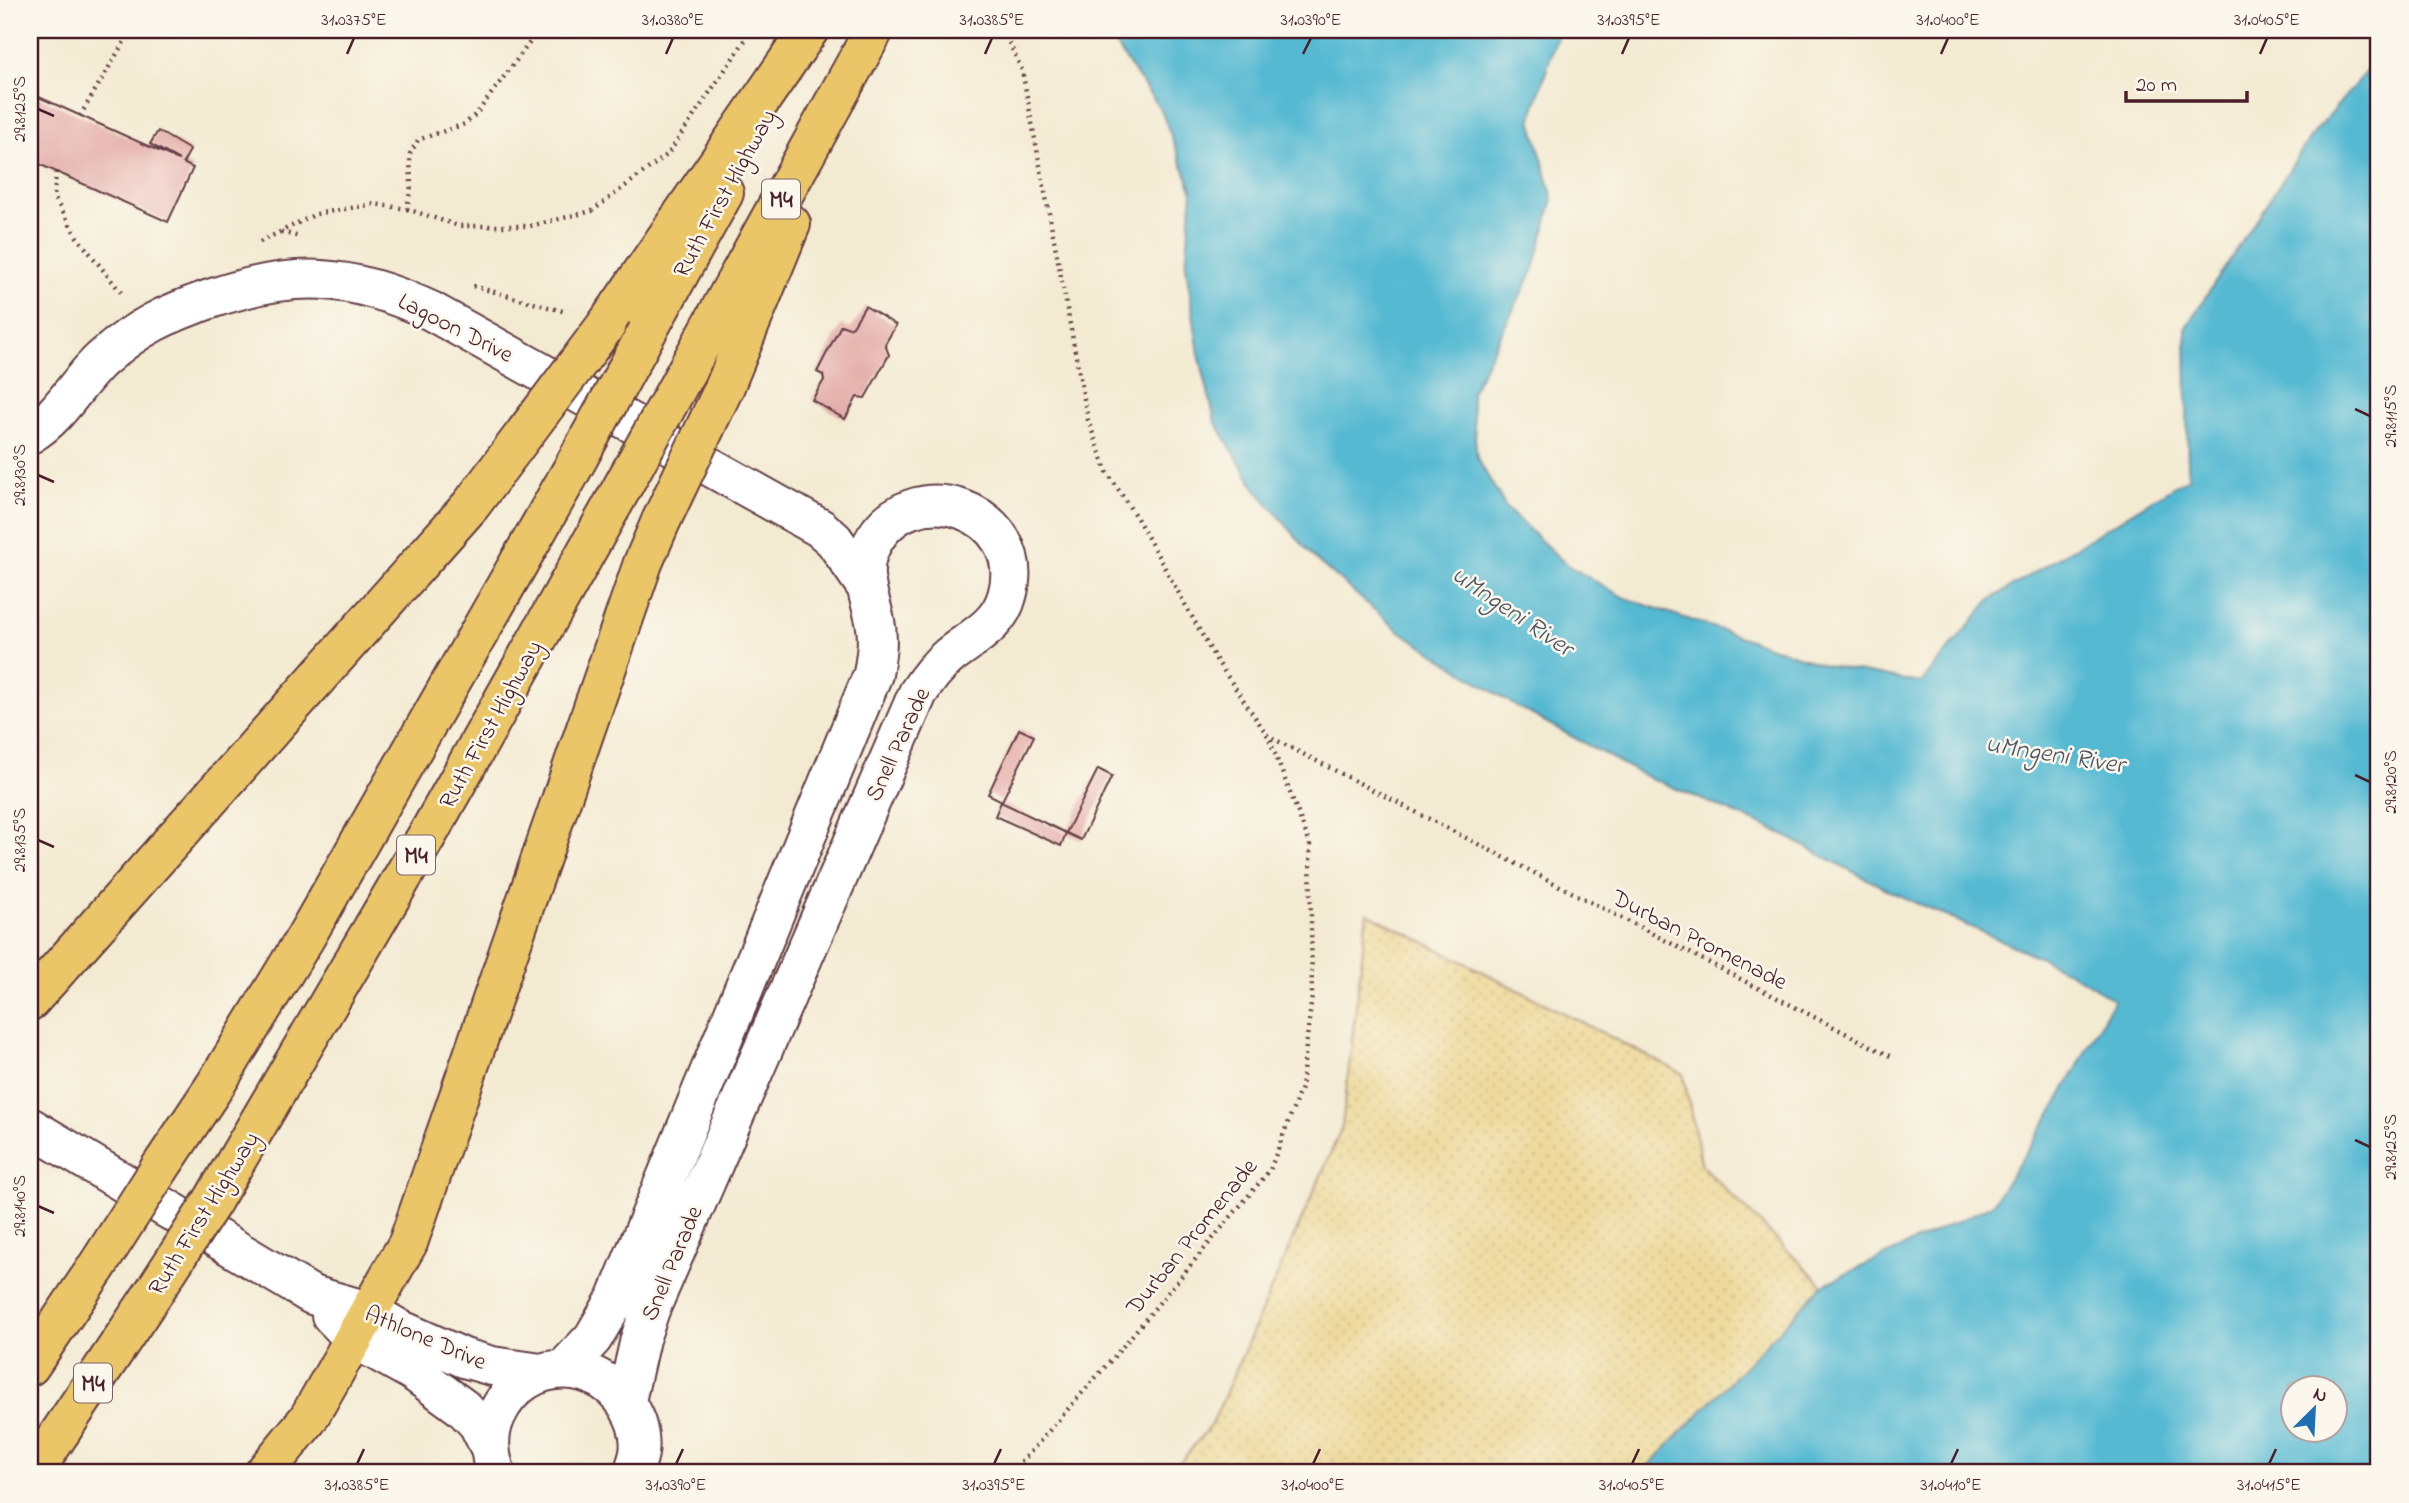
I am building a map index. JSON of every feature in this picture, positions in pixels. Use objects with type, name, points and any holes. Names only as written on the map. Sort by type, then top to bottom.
[{"type":"highway","points":[[30,1001],[471,505],[607,324],[809,30]]},
{"type":"highway","name":"Ruth First Highway","points":[[30,1366],[216,1084],[305,938],[569,475],[815,30]]},
{"type":"highway","name":"Ruth First Highway","points":[[33,1473],[212,1202],[432,827],[874,30]]},
{"type":"highway","points":[[264,1473],[308,1419],[408,1243],[643,563],[725,386],[856,63]]},
{"type":"street","name":"Lagoon Drive","points":[[30,434],[43,426],[100,360],[140,328],[174,311],[240,289],[284,280],[321,279],[346,282],[396,295],[443,317],[820,528],[834,540],[865,585]]},
{"type":"street","name":"Snell Parade","points":[[494,1466],[493,1423],[502,1401],[519,1384],[552,1371],[593,1338],[617,1297],[873,674],[877,637],[865,585],[867,559],[880,531],[896,516],[916,506],[938,504],[960,507],[980,517],[995,533],[1006,552],[1010,574],[1007,596],[999,616],[933,671],[918,693],[650,1310],[640,1339],[626,1401]]},
{"type":"street","name":"Athlone Drive","points":[[30,1127],[360,1325],[414,1372],[463,1408],[478,1424],[494,1466]]},
{"type":"street","name":"Athlone Drive","points":[[360,1325],[399,1329],[464,1359],[492,1366],[588,1373],[610,1384],[626,1401]]},
{"type":"street","points":[[626,1401],[637,1425],[639,1451],[633,1473]]},
{"type":"path","points":[[80,116],[131,30]]},
{"type":"path","points":[[407,209],[411,186],[410,154],[418,140],[465,124],[477,113],[538,30]]},
{"type":"path","points":[[255,244],[316,214],[374,204],[407,209],[459,226],[530,226],[592,211],[668,154],[752,30]]},
{"type":"path","name":"Durban Promenade","points":[[1003,30],[1023,70],[1088,421],[1107,472],[1138,520],[1194,623],[1268,736],[1310,844],[1312,996],[1301,1088],[1270,1170],[1119,1351],[1012,1473]]},
{"type":"path","points":[[56,172],[54,197],[77,237],[130,303],[140,328]]},
{"type":"path","points":[[516,298],[607,324]]},
{"type":"path","name":"Durban Promenade","points":[[1268,736],[1892,1057]]},
{"type":"sand","points":[[1367,913],[1683,1074],[1702,1166],[1823,1285],[1642,1473],[1172,1473],[1213,1422],[1342,1127]]},
{"type":"water","name":"uMngeni River","points":[[1105,30],[1559,30],[1531,119],[1553,199],[1534,269],[1471,393],[1477,458],[1507,509],[1567,565],[1625,598],[1825,665],[1921,683],[1990,600],[2188,478],[2186,327],[2310,138],[2379,56],[2379,1473],[1642,1473],[1823,1285],[1992,1205],[2054,1109],[2114,1000],[2043,959],[1892,892],[1770,828],[1641,774],[1514,705],[1398,630],[1314,558],[1255,488],[1215,421],[1199,354],[1186,267],[1192,190],[1161,110]]},
{"type":"building","points":[[30,93],[179,160],[150,144],[158,131],[190,150],[183,163],[193,168],[168,222],[30,160]]},
{"type":"building","points":[[865,306],[896,325],[885,344],[889,355],[865,398],[857,397],[845,419],[812,400],[824,380],[823,375],[817,372],[841,325],[849,328],[853,326]]},
{"type":"building","points":[[1019,729],[1034,736],[1002,801],[988,794]]},
{"type":"building","points":[[1098,769],[1112,776],[1081,840],[1066,833]]},
{"type":"building","points":[[1001,802],[1066,833],[1061,846],[995,816]]}]
